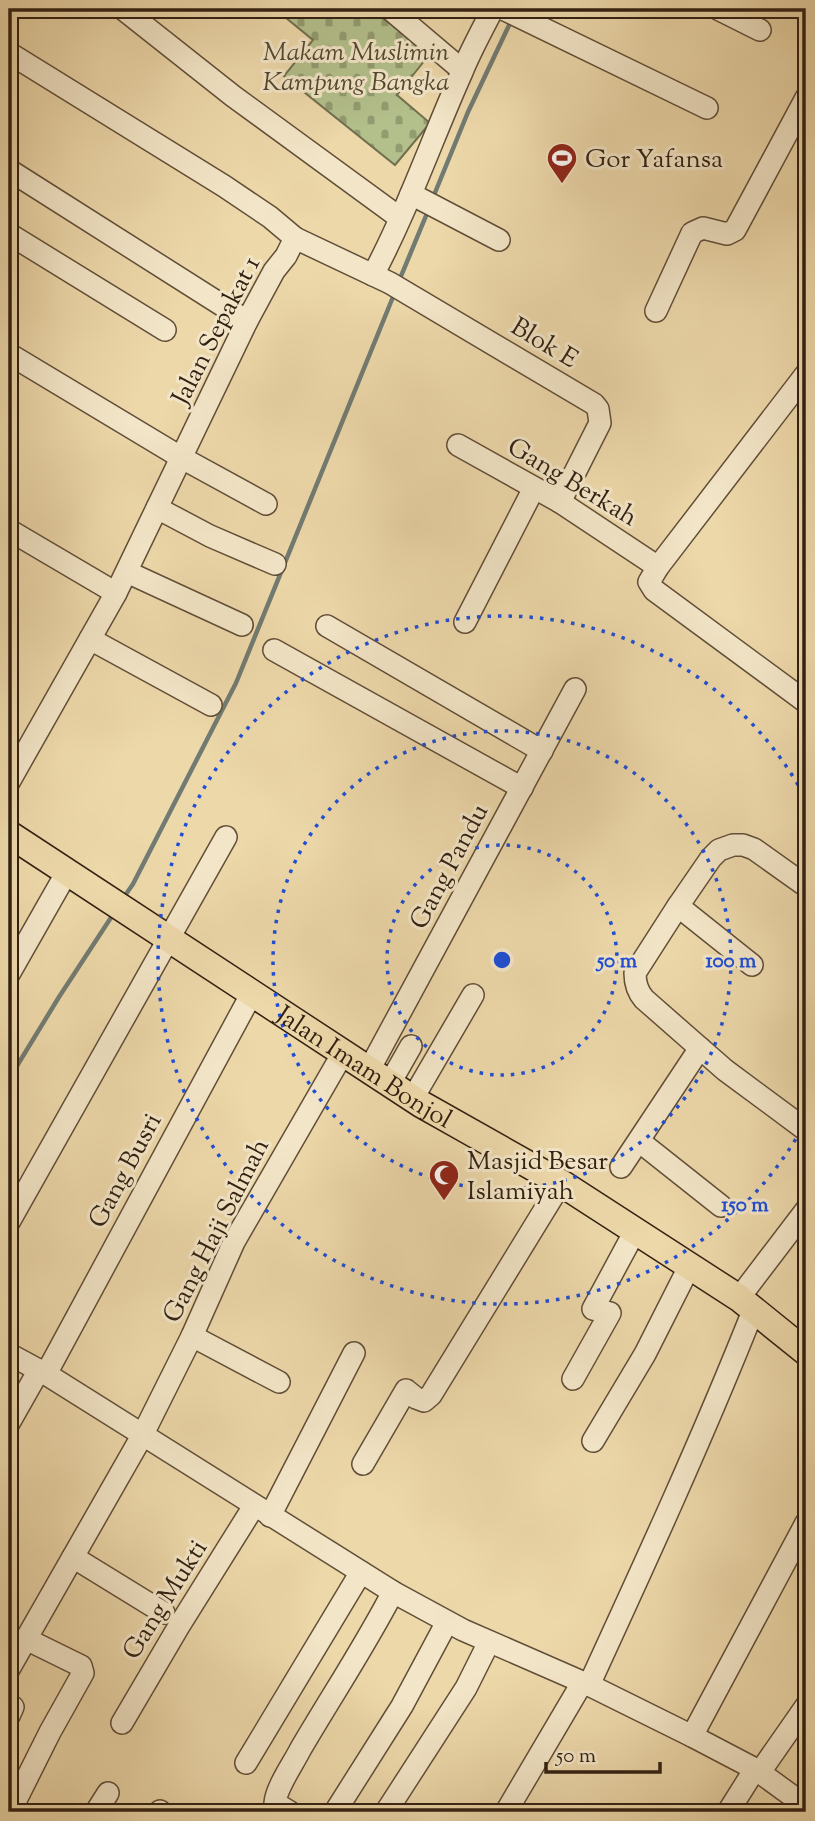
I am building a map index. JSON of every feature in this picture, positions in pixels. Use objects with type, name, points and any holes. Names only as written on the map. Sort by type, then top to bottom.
[{"type":"main road","name":"Jalan Imam Bonjol","points":[[9,834],[413,1098],[561,1183],[635,1231],[746,1304],[806,1352]]},
{"type":"street","points":[[123,9],[233,96],[400,218]]},
{"type":"street","points":[[390,9],[463,70]]},
{"type":"street","points":[[718,9],[760,30]]},
{"type":"street","points":[[389,284],[400,218],[417,197],[463,70],[507,12],[707,108]]},
{"type":"street","points":[[9,53],[224,186],[270,217],[295,238]]},
{"type":"street","points":[[656,311],[692,233],[702,228],[727,234],[734,230],[806,98]]},
{"type":"street","points":[[9,170],[247,321]]},
{"type":"street","points":[[417,197],[499,240]]},
{"type":"street","points":[[9,234],[165,330]]},
{"type":"street","name":"Jalan Sepakat 1","points":[[9,782],[116,593],[247,321],[295,238],[389,284]]},
{"type":"street","name":"Blok E","points":[[389,284],[594,404],[600,423],[560,502]]},
{"type":"street","points":[[9,354],[182,458],[266,504]]},
{"type":"street","points":[[806,374],[649,582],[654,590],[806,702]]},
{"type":"street","name":"Gang Berkah","points":[[458,445],[560,502],[658,567]]},
{"type":"street","points":[[466,622],[534,488]]},
{"type":"street","points":[[157,508],[210,536],[275,564]]},
{"type":"street","points":[[9,530],[116,593]]},
{"type":"street","points":[[127,572],[242,625]]},
{"type":"street","points":[[327,626],[542,751]]},
{"type":"street","points":[[90,639],[211,705]]},
{"type":"street","points":[[274,650],[522,788]]},
{"type":"street","name":"Gang Pandu","points":[[380,1077],[522,788],[576,689]]},
{"type":"street","points":[[9,1223],[226,837]]},
{"type":"street","points":[[806,886],[754,849],[733,845],[719,850],[678,906],[635,973],[639,993],[644,999],[724,1070],[806,1130]]},
{"type":"street","points":[[9,974],[67,872]]},
{"type":"street","points":[[678,906],[752,965]]},
{"type":"street","name":"Gang Busri","points":[[9,1423],[42,1372],[252,993]]},
{"type":"street","points":[[413,1098],[473,995]]},
{"type":"street","points":[[380,1077],[411,1046]]},
{"type":"street","points":[[621,1167],[700,1048]]},
{"type":"street","name":"Gang Haji Salmah","points":[[9,1669],[142,1436],[192,1336],[234,1242],[343,1053]]},
{"type":"street","points":[[639,1141],[721,1206]]},
{"type":"street","points":[[363,1464],[406,1390],[419,1401],[424,1401],[431,1395],[561,1183]]},
{"type":"street","points":[[506,1812],[585,1684],[715,1407],[746,1304],[806,1210]]},
{"type":"street","points":[[573,1378],[610,1313],[593,1309],[635,1231]]},
{"type":"street","points":[[593,1441],[645,1354],[689,1267]]},
{"type":"street","points":[[192,1336],[279,1382]]},
{"type":"street","name":"Gang Mukti","points":[[122,1723],[179,1626],[262,1511],[354,1353]]},
{"type":"street","points":[[9,1354],[393,1592],[447,1622],[692,1736],[757,1771],[806,1806]]},
{"type":"street","points":[[692,1736],[806,1523]]},
{"type":"street","points":[[73,1557],[164,1613]]},
{"type":"street","points":[[246,1763],[361,1572]]},
{"type":"street","points":[[290,1812],[275,1803],[275,1798],[288,1771],[393,1592]]},
{"type":"street","points":[[335,1812],[402,1706],[447,1622]]},
{"type":"street","points":[[9,1812],[83,1673],[82,1665],[26,1639]]},
{"type":"street","points":[[386,1812],[466,1688],[489,1642]]},
{"type":"street","points":[[9,1704],[13,1707],[9,1716]]},
{"type":"street","points":[[728,1812],[806,1706]]},
{"type":"street","points":[[96,1812],[108,1793]]},
{"type":"green space","name":"Makam Muslimin Kampung Bangka","points":[[275,9],[372,9],[429,55],[397,95],[430,123],[395,165],[284,76],[313,40]]},
{"type":"waterway","points":[[432,200],[468,112],[512,19]]},
{"type":"waterway","points":[[399,281],[428,211]]},
{"type":"waterway","points":[[124,897],[236,683],[395,292]]},
{"type":"waterway","points":[[9,1079],[114,913]]},
{"type":"place","name":"Gor Yafansa","points":[[562,185]]},
{"type":"place","name":"Masjid Besar Islamiyah","points":[[444,1202]]}]
